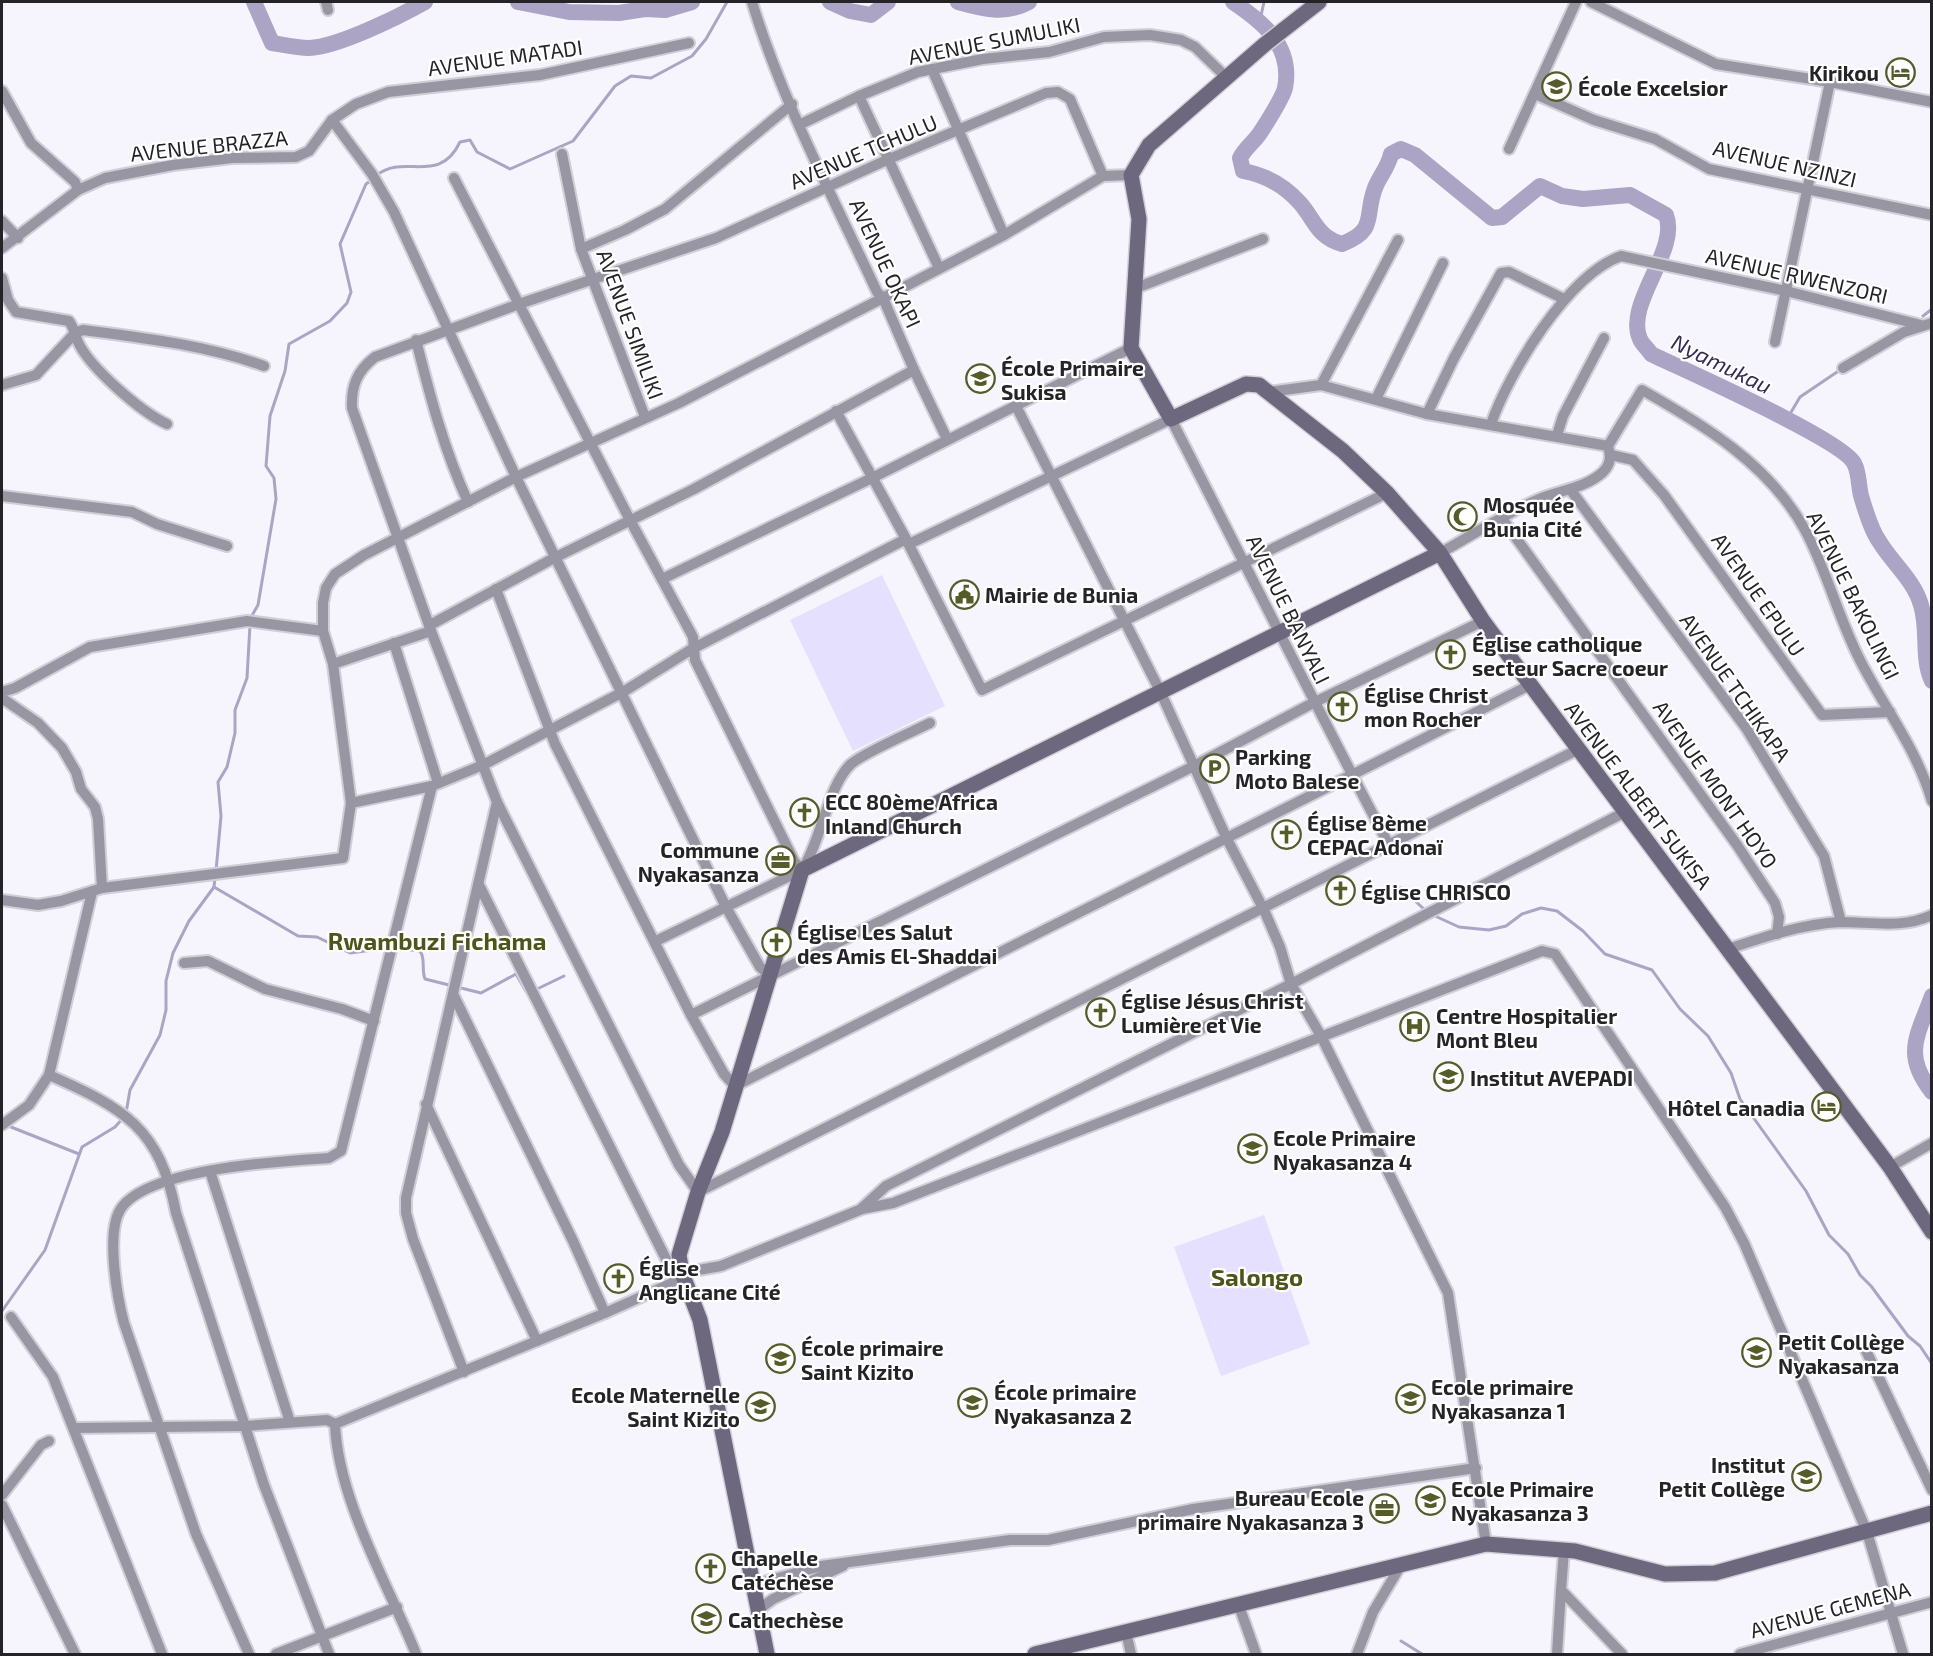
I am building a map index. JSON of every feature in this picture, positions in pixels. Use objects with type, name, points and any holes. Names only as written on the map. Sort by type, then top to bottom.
[{"type":"street","name":"AVENUE OKAPI","points":[[752,2],[792,104],[828,186],[877,292],[884,298],[914,370],[947,439]]},
{"type":"street","points":[[351,803],[435,785],[483,765],[623,692],[692,649],[908,541],[1051,477],[1171,419],[1131,348],[1139,219],[1131,175],[1149,145],[1264,45],[1319,2]]},
{"type":"street","points":[[1509,149],[1576,2]]},
{"type":"street","points":[[1591,2],[1716,64],[1830,82],[1932,102]]},
{"type":"street","name":"AVENUE SUMULIKI","points":[[801,124],[859,96],[933,69],[983,59],[1049,52],[1104,37],[1150,35],[1180,40],[1195,47],[1227,77]]},
{"type":"street","name":"AVENUE MATADI","points":[[332,120],[356,104],[388,92],[540,75],[689,43]]},
{"type":"street","points":[[933,69],[1004,235]]},
{"type":"street","points":[[1775,342],[1830,82]]},
{"type":"street","points":[[2,91],[31,143],[75,182],[78,190]]},
{"type":"street","name":"AVENUE TCHULU","points":[[698,1192],[679,1165],[497,802],[430,628],[352,408],[351,389],[364,366],[375,357],[519,304],[716,238],[889,159],[1046,93],[1058,92],[1070,99],[1103,176]]},
{"type":"street","name":"AVENUE NZINZI","points":[[1535,94],[1594,120],[1655,139],[1708,169],[1932,215]]},
{"type":"street","points":[[859,96],[939,268]]},
{"type":"street","name":"AVENUE SIMILIKI","points":[[645,417],[581,249],[625,230],[665,208],[792,104]]},
{"type":"street","points":[[332,120],[372,174],[394,212],[516,477],[726,907],[760,967],[770,976]]},
{"type":"street","name":"AVENUE BRAZZA","points":[[2,248],[78,190],[105,178],[173,165],[232,158],[296,157],[309,151],[332,120]]},
{"type":"street","points":[[562,154],[581,249]]},
{"type":"street","points":[[2,900],[38,905],[97,890],[343,858],[351,803],[333,664],[323,631],[323,603],[326,588],[335,574],[364,555],[516,477],[679,402],[884,298],[1004,235],[1103,176],[1131,175]]},
{"type":"street","points":[[454,178],[630,520],[693,637],[692,649],[695,660],[794,861],[802,870]]},
{"type":"street","points":[[2,221],[18,238]]},
{"type":"street","points":[[1136,288],[1263,239]]},
{"type":"street","points":[[1269,392],[1321,385],[1398,240]]},
{"type":"street","name":"AVENUE RWENZORI","points":[[1491,424],[1500,399],[1523,356],[1564,299],[1610,260],[1621,256],[1926,324]]},
{"type":"street","points":[[1376,399],[1443,263]]},
{"type":"street","points":[[1427,414],[1454,358],[1502,273],[1509,272],[1564,299]]},
{"type":"street","points":[[2,278],[8,300],[16,312],[69,321],[78,344],[114,386],[149,416],[167,424]]},
{"type":"street","points":[[1843,368],[1926,324]]},
{"type":"street","points":[[2,385],[36,375],[75,333],[83,330],[193,345],[224,352],[264,366]]},
{"type":"street","points":[[1557,435],[1563,416],[1604,338]]},
{"type":"street","points":[[416,340],[436,418],[453,470],[468,502]]},
{"type":"street","points":[[662,579],[873,478],[1131,348]]},
{"type":"street","points":[[333,664],[430,628],[556,557],[694,489],[914,370]]},
{"type":"street","name":"AVENUE ALBERT SUKISA","points":[[1171,419],[1246,384],[1259,385],[1343,451],[1387,493],[1440,553],[1483,621],[1890,1167],[1931,1230]]},
{"type":"street","name":"AVENUE EPULU","points":[[1321,385],[1427,414],[1557,435],[1609,450],[1633,460],[1664,495],[1822,716],[1890,712]]},
{"type":"street","name":"AVENUE BAKOLINGI","points":[[1609,450],[1642,390],[1721,438],[1764,476],[1805,530],[1861,662],[1917,758],[1932,801]]},
{"type":"street","points":[[1016,406],[1160,692],[1227,839],[1264,910],[1280,946],[1291,984],[1321,1036],[1448,1293],[1486,1544]]},
{"type":"street","points":[[836,411],[908,541],[982,690],[1387,493]]},
{"type":"street","name":"AVENUE BANYALI","points":[[1171,419],[1280,631],[1313,703],[1390,847]]},
{"type":"street","points":[[656,941],[1440,553],[1501,517],[1542,498],[1570,489],[1602,473],[1609,465],[1609,450]]},
{"type":"street","name":"AVENUE TCHIKAPA","points":[[1570,489],[1746,728],[1824,856],[1841,922]]},
{"type":"street","points":[[2,496],[132,512],[157,524],[227,546]]},
{"type":"street","name":"AVENUE MONT HOYO","points":[[1501,517],[1737,845],[1775,903],[1779,917],[1777,934]]},
{"type":"street","points":[[496,589],[552,729],[555,744],[656,941],[691,1015],[724,1074],[735,1086]]},
{"type":"street","points":[[2,692],[15,688],[90,647],[251,621],[323,631]]},
{"type":"street","points":[[691,1015],[1194,766],[1313,703],[1483,621]]},
{"type":"street","points":[[249,1654],[196,1534],[115,1288],[115,1221],[121,1209],[132,1197],[170,1181],[243,1164],[329,1158],[341,1151],[435,785],[394,643]]},
{"type":"street","points":[[735,1086],[1227,839],[1351,773],[1530,685]]},
{"type":"street","points":[[2,698],[38,723],[62,748],[76,772],[81,789],[95,807],[98,819],[97,890],[49,1076],[29,1105],[2,1125]]},
{"type":"street","points":[[767,1654],[700,1320],[682,1273],[680,1255],[698,1192],[722,1132],[802,870],[811,858],[840,778],[851,764],[930,723]]},
{"type":"street","points":[[698,1192],[1390,847],[1577,750]]},
{"type":"street","points":[[464,1372],[406,1213],[409,1178],[455,990],[497,802]]},
{"type":"street","points":[[862,1209],[886,1186],[1291,984],[1625,812]]},
{"type":"street","points":[[479,885],[669,1265],[682,1273]]},
{"type":"street","points":[[1728,949],[1777,934],[1841,922],[1911,922],[1931,916]]},
{"type":"street","points":[[74,1428],[245,1426],[327,1420],[335,1424],[605,1313],[672,1283],[682,1273],[721,1266],[862,1209],[893,1203],[1542,951],[1554,954],[1730,1216],[1744,1242],[1867,1532],[1903,1654]]},
{"type":"street","points":[[184,963],[208,962],[265,989],[342,1009],[374,1021]]},
{"type":"street","points":[[455,990],[605,1313]]},
{"type":"street","points":[[49,1076],[95,1095],[145,1132],[156,1149],[170,1181],[176,1213],[245,1426],[329,1654]]},
{"type":"street","points":[[426,1104],[537,1341]]},
{"type":"street","points":[[1890,1167],[1932,1143]]},
{"type":"street","points":[[210,1172],[290,1422]]},
{"type":"street","points":[[11,1317],[52,1377],[162,1654]]},
{"type":"street","points":[[1861,1340],[1932,1490]]},
{"type":"street","points":[[335,1424],[336,1448],[352,1506],[416,1654]]},
{"type":"street","points":[[2,1495],[41,1445],[49,1441]]},
{"type":"street","points":[[753,1585],[821,1566],[1010,1540],[1048,1540],[1193,1509],[1476,1468]]},
{"type":"street","points":[[2,1505],[75,1654]]},
{"type":"street","points":[[1035,1654],[1486,1544],[1564,1550],[1665,1574],[1690,1575],[1715,1573],[1932,1513]]},
{"type":"street","points":[[1557,1654],[1564,1550]]},
{"type":"street","points":[[758,1610],[773,1599],[850,1563]]},
{"type":"street","points":[[1357,1654],[1374,1612],[1401,1565]]},
{"type":"street","points":[[1561,1590],[1622,1654]]},
{"type":"street","name":"AVENUE GEMENA","points":[[1740,1654],[1932,1602]]},
{"type":"street","points":[[1239,1606],[1257,1654]]},
{"type":"street","points":[[276,1654],[397,1607]]},
{"type":"street","points":[[1126,1632],[1131,1654]]},
{"type":"shaded area","points":[[882,575],[945,706],[853,751],[790,620]]},
{"type":"shaded area","points":[[1264,1215],[1310,1344],[1221,1376],[1174,1247]]},
{"type":"waterway","name":"Nyamukau","points":[[254,2],[272,43],[309,48],[352,37],[425,2]]},
{"type":"waterway","name":"Nyamukau","points":[[518,2],[569,12],[619,13],[645,9],[665,10],[692,2]]},
{"type":"waterway","points":[[377,175],[387,169],[432,166],[442,163],[452,155],[460,142],[470,140],[477,152],[510,169],[573,141],[615,86],[631,76],[651,78],[692,56],[706,39],[727,2]]},
{"type":"waterway","name":"Nyamukau","points":[[830,2],[850,11],[871,15],[888,2]]},
{"type":"waterway","name":"Nyamukau","points":[[958,2],[994,10],[1003,10],[1029,2]]},
{"type":"waterway","name":"Nyamukau","points":[[1233,2],[1255,18],[1273,37],[1280,48],[1286,73],[1285,88],[1278,104],[1260,133],[1240,158],[1243,171],[1267,178],[1288,191],[1305,209],[1317,227],[1334,241],[1342,244],[1353,239],[1365,228],[1377,183],[1391,154],[1401,149],[1415,155],[1492,218],[1502,217],[1540,186],[1562,196],[1583,199],[1630,195],[1666,215],[1668,229],[1666,244],[1639,310],[1637,325],[1641,341],[1651,354],[1793,422],[1843,452],[1854,463],[1861,495],[1874,532],[1918,596],[1925,624],[1927,663],[1932,681]]},
{"type":"waterway","points":[[1260,20],[1264,2]]},
{"type":"waterway","points":[[250,619],[258,605],[276,499],[274,478],[266,466],[270,416],[285,371],[289,344],[330,321],[347,303],[351,292],[340,244],[366,184],[372,180]]},
{"type":"waterway","points":[[1923,316],[1932,309]]},
{"type":"waterway","points":[[1787,419],[1800,397],[1840,370]]},
{"type":"waterway","points":[[216,871],[221,816],[218,782],[227,767],[235,733],[235,710],[247,678],[250,625]]},
{"type":"waterway","points":[[126,1113],[130,1090],[160,1035],[166,1010],[166,981],[173,953],[189,921],[214,887],[215,877]]},
{"type":"waterway","points":[[214,887],[298,936],[317,937],[350,953],[388,948]]},
{"type":"waterway","points":[[1376,898],[1401,888],[1426,911]]},
{"type":"waterway","points":[[1435,916],[1459,927],[1489,930],[1506,926],[1522,914],[1541,908],[1557,911],[1583,931],[1605,954],[1652,970],[1680,1009],[1708,1036],[1731,1073],[1740,1099],[1806,1191],[1829,1235],[1848,1254],[1860,1275],[1871,1286],[1908,1336],[1920,1346],[1932,1364]]},
{"type":"waterway","points":[[395,948],[420,951],[423,957],[425,979],[481,993],[516,974],[527,993]]},
{"type":"waterway","points":[[535,990],[564,976]]},
{"type":"waterway","name":"Nyamukau","points":[[1932,996],[1918,1033],[1915,1055],[1917,1066],[1932,1092]]},
{"type":"waterway","points":[[2,1311],[45,1250],[82,1147],[115,1127],[123,1118]]},
{"type":"waterway","points":[[6,1125],[79,1154]]},
{"type":"waterway","points":[[1401,1641],[1422,1654]]},
{"type":"place","name":"Kirikou","points":[[1900,72]]},
{"type":"place","name":"École Excelsior","points":[[1557,87]]},
{"type":"place","name":"École Primaire Sukisa","points":[[980,379]]},
{"type":"place","name":"Mosquée Bunia Cité","points":[[1462,516]]},
{"type":"place","name":"Mairie de Bunia","points":[[964,594]]},
{"type":"place","name":"Église catholique secteur Sacre coeur","points":[[1451,655]]},
{"type":"place","name":"Église Christ mon Rocher","points":[[1343,706]]},
{"type":"place","name":"Parking Moto Balese","points":[[1214,768]]},
{"type":"place","name":"ECC 80ème Africa Inland Church","points":[[804,813]]},
{"type":"place","name":"Église 8ème CEPAC Adonaï","points":[[1286,834]]},
{"type":"place","name":"Commune Nyakasanza","points":[[780,861]]},
{"type":"place","name":"Église CHRISCO","points":[[1340,891]]},
{"type":"place","name":"Église Les Salut des Amis El-Shaddai","points":[[776,943]]},
{"type":"place","name":"Église Jésus Christ Lumière et Vie","points":[[1100,1012]]},
{"type":"place","name":"Centre Hospitalier Mont Bleu","points":[[1415,1027]]},
{"type":"place","name":"Institut AVEPADI","points":[[1449,1077]]},
{"type":"place","name":"Hôtel Canadia","points":[[1826,1107]]},
{"type":"place","name":"Ecole Primaire Nyakasanza 4","points":[[1252,1149]]},
{"type":"place","name":"Église Anglicane Cité","points":[[618,1279]]},
{"type":"place","name":"Petit Collège Nyakasanza","points":[[1757,1353]]},
{"type":"place","name":"École primaire Saint Kizito","points":[[780,1359]]},
{"type":"place","name":"Ecole primaire Nyakasanza 1","points":[[1410,1398]]},
{"type":"place","name":"École primaire Nyakasanza 2","points":[[973,1403]]},
{"type":"place","name":"Ecole Maternelle Saint Kizito","points":[[761,1406]]},
{"type":"place","name":"Institut Petit Collège","points":[[1806,1476]]},
{"type":"place","name":"Ecole Primaire Nyakasanza 3","points":[[1430,1500]]},
{"type":"place","name":"Bureau Ecole primaire Nyakasanza 3","points":[[1385,1509]]},
{"type":"place","name":"Chapelle Catéchèse","points":[[710,1569]]},
{"type":"place","name":"Cathechèse","points":[[707,1619]]},
{"type":"district","name":"Rwambuzi Fichama","points":[[437,940]]},
{"type":"district","name":"Salongo","points":[[1257,1276]]}]
